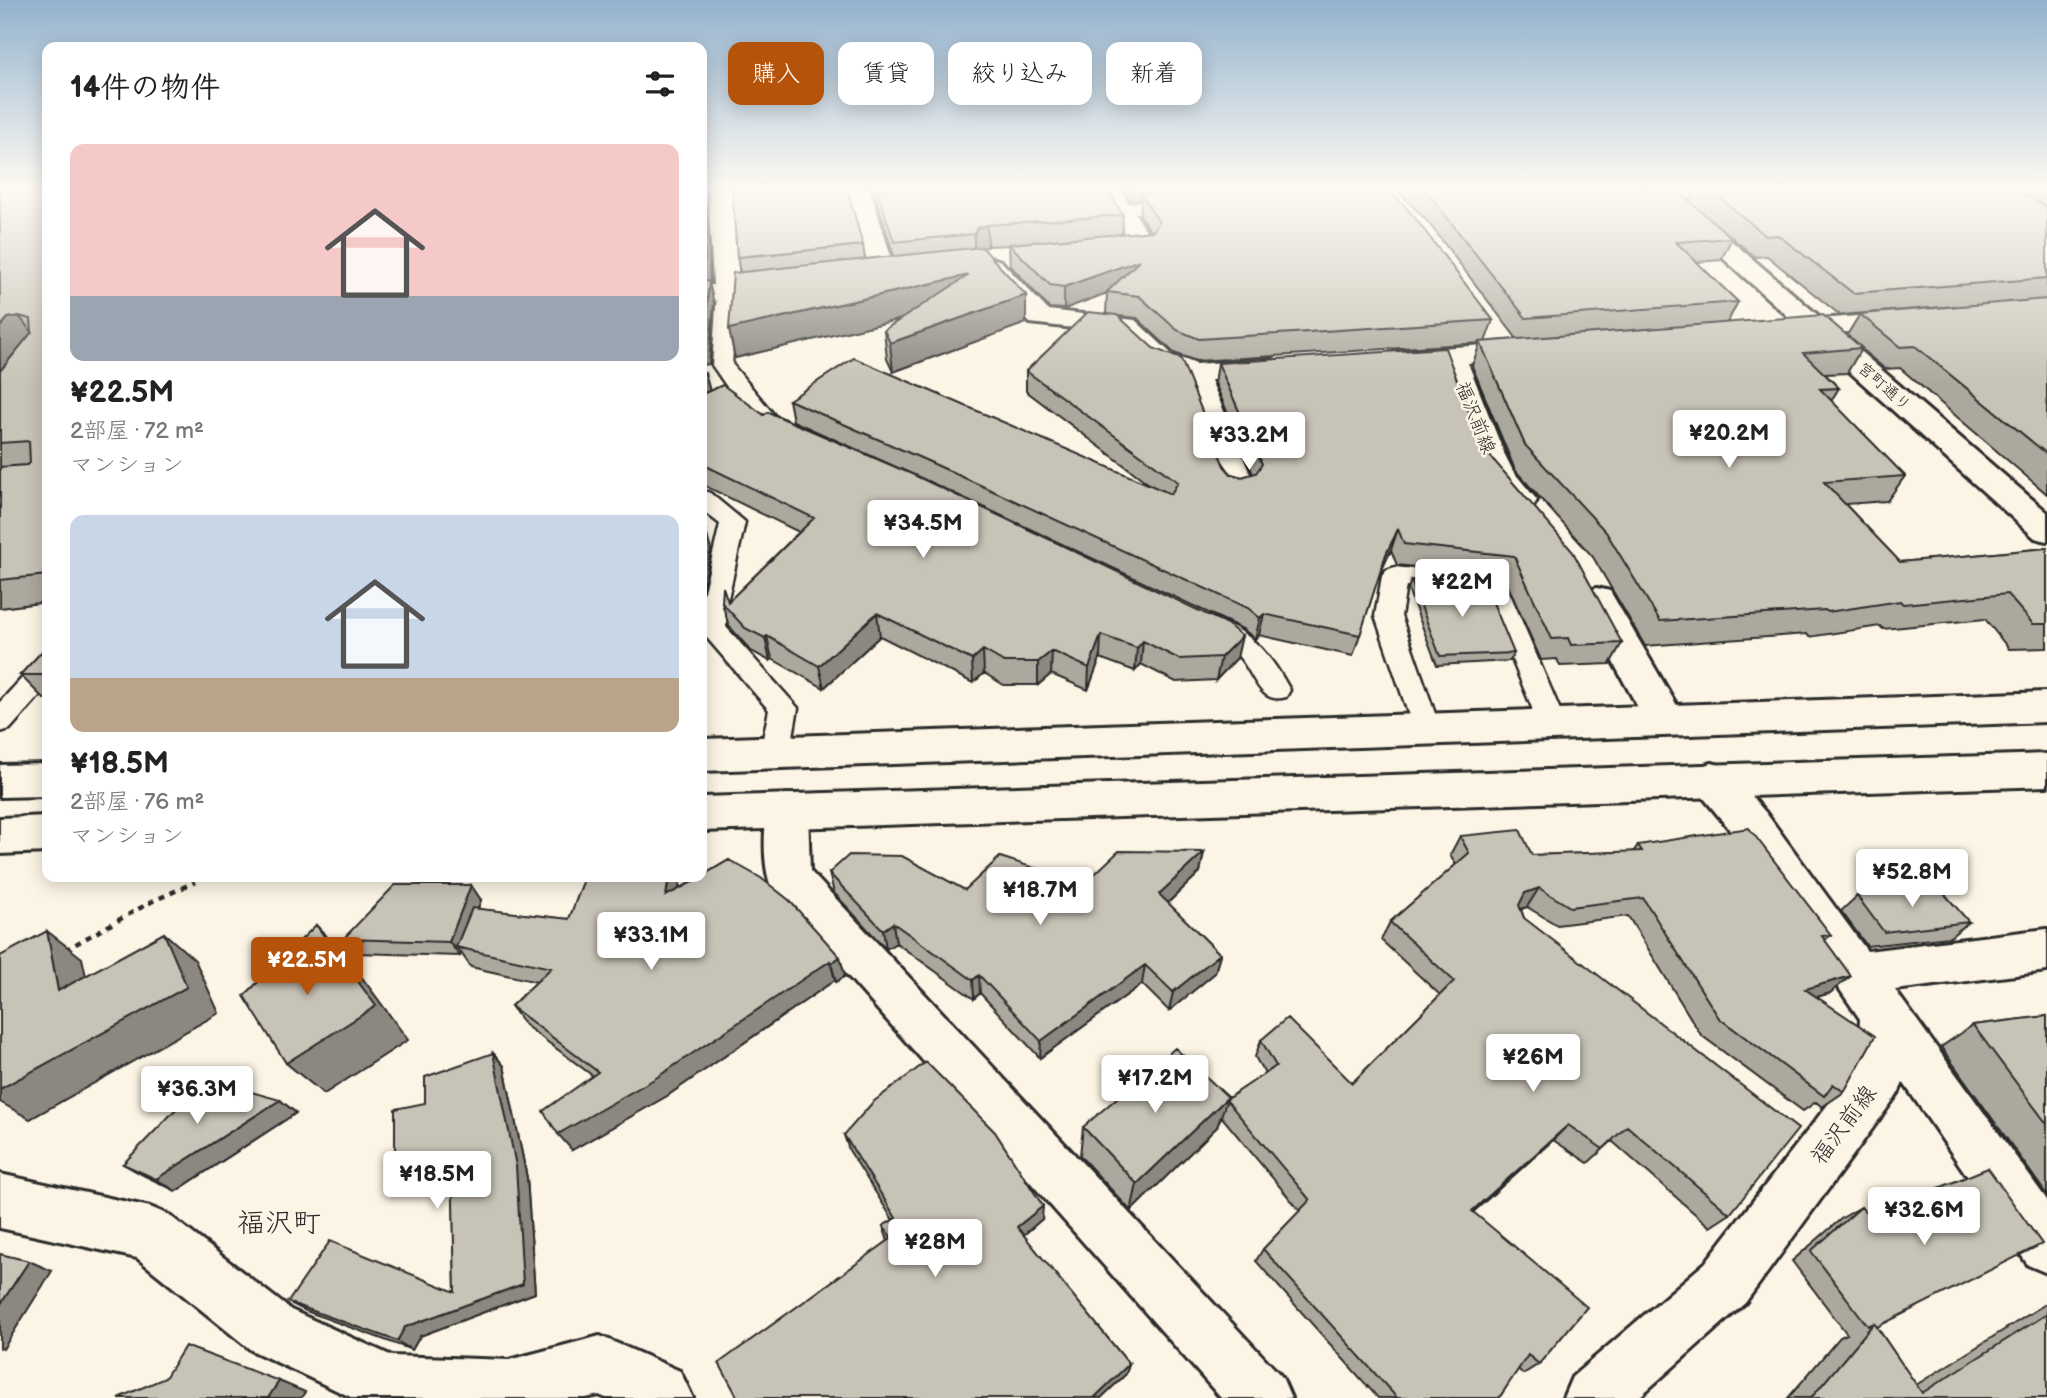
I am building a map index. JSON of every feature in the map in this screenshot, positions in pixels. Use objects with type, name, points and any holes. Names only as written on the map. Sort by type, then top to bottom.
[{"type":"street","points":[[716,254],[714,293],[806,284]]},
{"type":"street","points":[[877,254],[884,276]]},
{"type":"street","name":"宮町通り","points":[[1732,254],[2047,530]]},
{"type":"street","points":[[989,262],[1040,317],[1125,326],[1163,361],[1192,373],[1301,366]]},
{"type":"street","points":[[858,279],[911,273]]},
{"type":"street","points":[[1753,332],[1937,318]]},
{"type":"street","points":[[1491,329],[1508,351]]},
{"type":"street","points":[[1370,362],[1549,348]]},
{"type":"street","name":"福沢前線","points":[[1451,356],[1488,453],[1500,476],[1544,526]]},
{"type":"street","points":[[1192,373],[1240,486]]},
{"type":"street","points":[[1585,578],[1665,720]]},
{"type":"street","points":[[707,755],[2047,707]]},
{"type":"street","points":[[707,814],[2047,770]]},
{"type":"street","points":[[1712,779],[1751,825],[2047,1245]]},
{"type":"street","points":[[0,781],[42,780]]},
{"type":"street","points":[[787,811],[788,878],[1261,1398]]},
{"type":"street","points":[[0,836],[42,834]]},
{"type":"street","points":[[1855,974],[2047,950]]},
{"type":"street","name":"福沢前線","points":[[1593,1398],[1725,1283],[1812,1144],[1881,1075],[1884,1014]]},
{"type":"street","points":[[0,1201],[150,1234],[271,1330],[390,1385],[509,1390],[600,1365],[659,1392],[663,1398]]},
{"type":"lane","points":[[714,293],[722,365],[732,396],[767,421],[815,442]]},
{"type":"lane","points":[[707,502],[733,522],[708,603],[713,629],[784,708],[775,753]]},
{"type":"lane","points":[[1426,728],[1388,616],[1395,576],[1495,586],[1552,724]]},
{"type":"lane","points":[[1185,615],[1233,638],[1251,651],[1276,690]]},
{"type":"lane","points":[[0,721],[42,675]]},
{"type":"path","points":[[58,954],[151,902],[195,882]]},
{"type":"building","points":[[0,254],[42,254],[42,576],[0,580],[0,467],[30,463],[29,441],[0,443],[0,371],[32,332],[31,319],[19,316],[8,318],[0,327]]},
{"type":"building","points":[[737,254],[766,254],[737,257]]},
{"type":"building","points":[[913,254],[989,254],[1026,295],[890,343],[884,330],[969,275],[729,329],[733,273]]},
{"type":"building","points":[[1019,254],[1443,254],[1493,320],[1199,339],[1177,330],[1139,296],[1107,292],[1140,260],[1064,287],[1050,285]]},
{"type":"building","points":[[1476,254],[1689,254],[1738,302],[1526,318]]},
{"type":"building","points":[[1803,254],[2047,254],[2047,278],[1853,293]]},
{"type":"building","points":[[2047,299],[2047,454],[1915,346],[1900,347],[1860,314]]},
{"type":"building","points":[[1088,312],[1117,315],[1153,348],[1181,359],[1224,466],[1231,474],[1242,477],[1256,473],[1262,464],[1218,363],[1445,348],[1477,433],[1490,456],[1573,552],[1622,643],[1571,645],[1568,638],[1552,639],[1514,556],[1404,544],[1398,529],[1386,554],[1360,635],[1264,614],[1260,618],[1248,608],[789,400],[854,358],[1171,494],[1178,482],[1026,371]]},
{"type":"building","points":[[1823,315],[1862,348],[1803,353],[1839,388],[1820,389],[1905,476],[1824,482],[1900,562],[2047,548],[2047,624],[2033,624],[2007,594],[1903,604],[1900,601],[1828,612],[1825,610],[1660,621],[1606,532],[1525,445],[1480,342]]},
{"type":"building","points":[[723,385],[764,415],[768,412],[914,475],[1227,624],[1242,636],[1221,657],[1179,659],[1143,641],[1137,648],[1101,635],[1089,668],[1052,651],[1038,662],[1004,662],[983,650],[972,660],[877,613],[819,666],[767,636],[765,638],[745,628],[722,603],[723,587],[728,602],[814,518],[707,466],[707,392]]},
{"type":"building","points":[[1411,580],[1487,588],[1514,653],[1440,656]]},
{"type":"building","points":[[42,651],[42,675],[20,675]]},
{"type":"building","points":[[1749,828],[1831,935],[1822,936],[1851,976],[1805,989],[1875,1036],[1844,1092],[1833,1084],[1824,1096],[1719,1018],[1643,898],[1570,907],[1539,888],[1525,893],[1519,905],[1524,918],[1798,1129],[1730,1214],[1627,1126],[1603,1149],[1568,1125],[1472,1211],[1587,1307],[1539,1364],[1528,1355],[1499,1398],[1397,1398],[1263,1249],[1310,1200],[1227,1101],[1276,1066],[1261,1040],[1287,1018],[1352,1083],[1454,981],[1390,922],[1469,853],[1460,836],[1520,830],[1532,855],[1642,851],[1638,845]]},
{"type":"building","points":[[1119,851],[1204,852],[1159,894],[1220,954],[1173,992],[1145,965],[1041,1041],[979,975],[973,980],[893,923],[883,930],[829,873],[849,855],[902,856],[965,890],[1000,857],[1047,872],[1065,902]]},
{"type":"building","points":[[729,860],[761,878],[789,900],[840,957],[831,963],[830,961],[656,1078],[558,1134],[543,1111],[598,1072],[511,1006],[551,968],[456,947],[472,908],[569,919],[583,882],[668,882],[666,896],[693,882],[707,882],[707,873]]},
{"type":"building","points":[[1936,884],[1969,922],[1884,932],[1857,896]]},
{"type":"building","points":[[395,885],[471,885],[449,942],[343,939]]},
{"type":"building","points":[[316,925],[376,1006],[286,1063],[244,996]]},
{"type":"building","points":[[47,931],[58,991],[164,933],[187,987],[0,1089],[0,956]]},
{"type":"building","points":[[2047,1016],[2047,1124],[1973,1025]]},
{"type":"building","points":[[1175,1048],[1228,1097],[1137,1184],[1083,1127]]},
{"type":"building","points":[[493,1053],[516,1166],[523,1284],[405,1327],[397,1341],[288,1302],[330,1241],[455,1292],[452,1157],[395,1181],[395,1109],[425,1103],[425,1077]]},
{"type":"building","points":[[926,1062],[995,1132],[1043,1206],[1017,1227],[1129,1364],[1094,1398],[738,1398],[719,1363],[892,1238],[883,1226],[896,1218],[844,1135],[873,1102]]},
{"type":"building","points":[[205,1079],[280,1100],[156,1179],[123,1164]]},
{"type":"building","points":[[1988,1168],[2042,1244],[1877,1327],[1874,1323],[1868,1326],[1811,1251],[1861,1207],[1870,1216]]},
{"type":"building","points":[[0,1254],[29,1261],[0,1305]]},
{"type":"building","points":[[2047,1314],[2047,1398],[1811,1398],[1874,1323],[1922,1393]]},
{"type":"building","points":[[185,1346],[279,1381],[268,1398],[118,1398],[165,1378]]},
{"type":"district","name":"福沢町","points":[[279,1223]]}]
